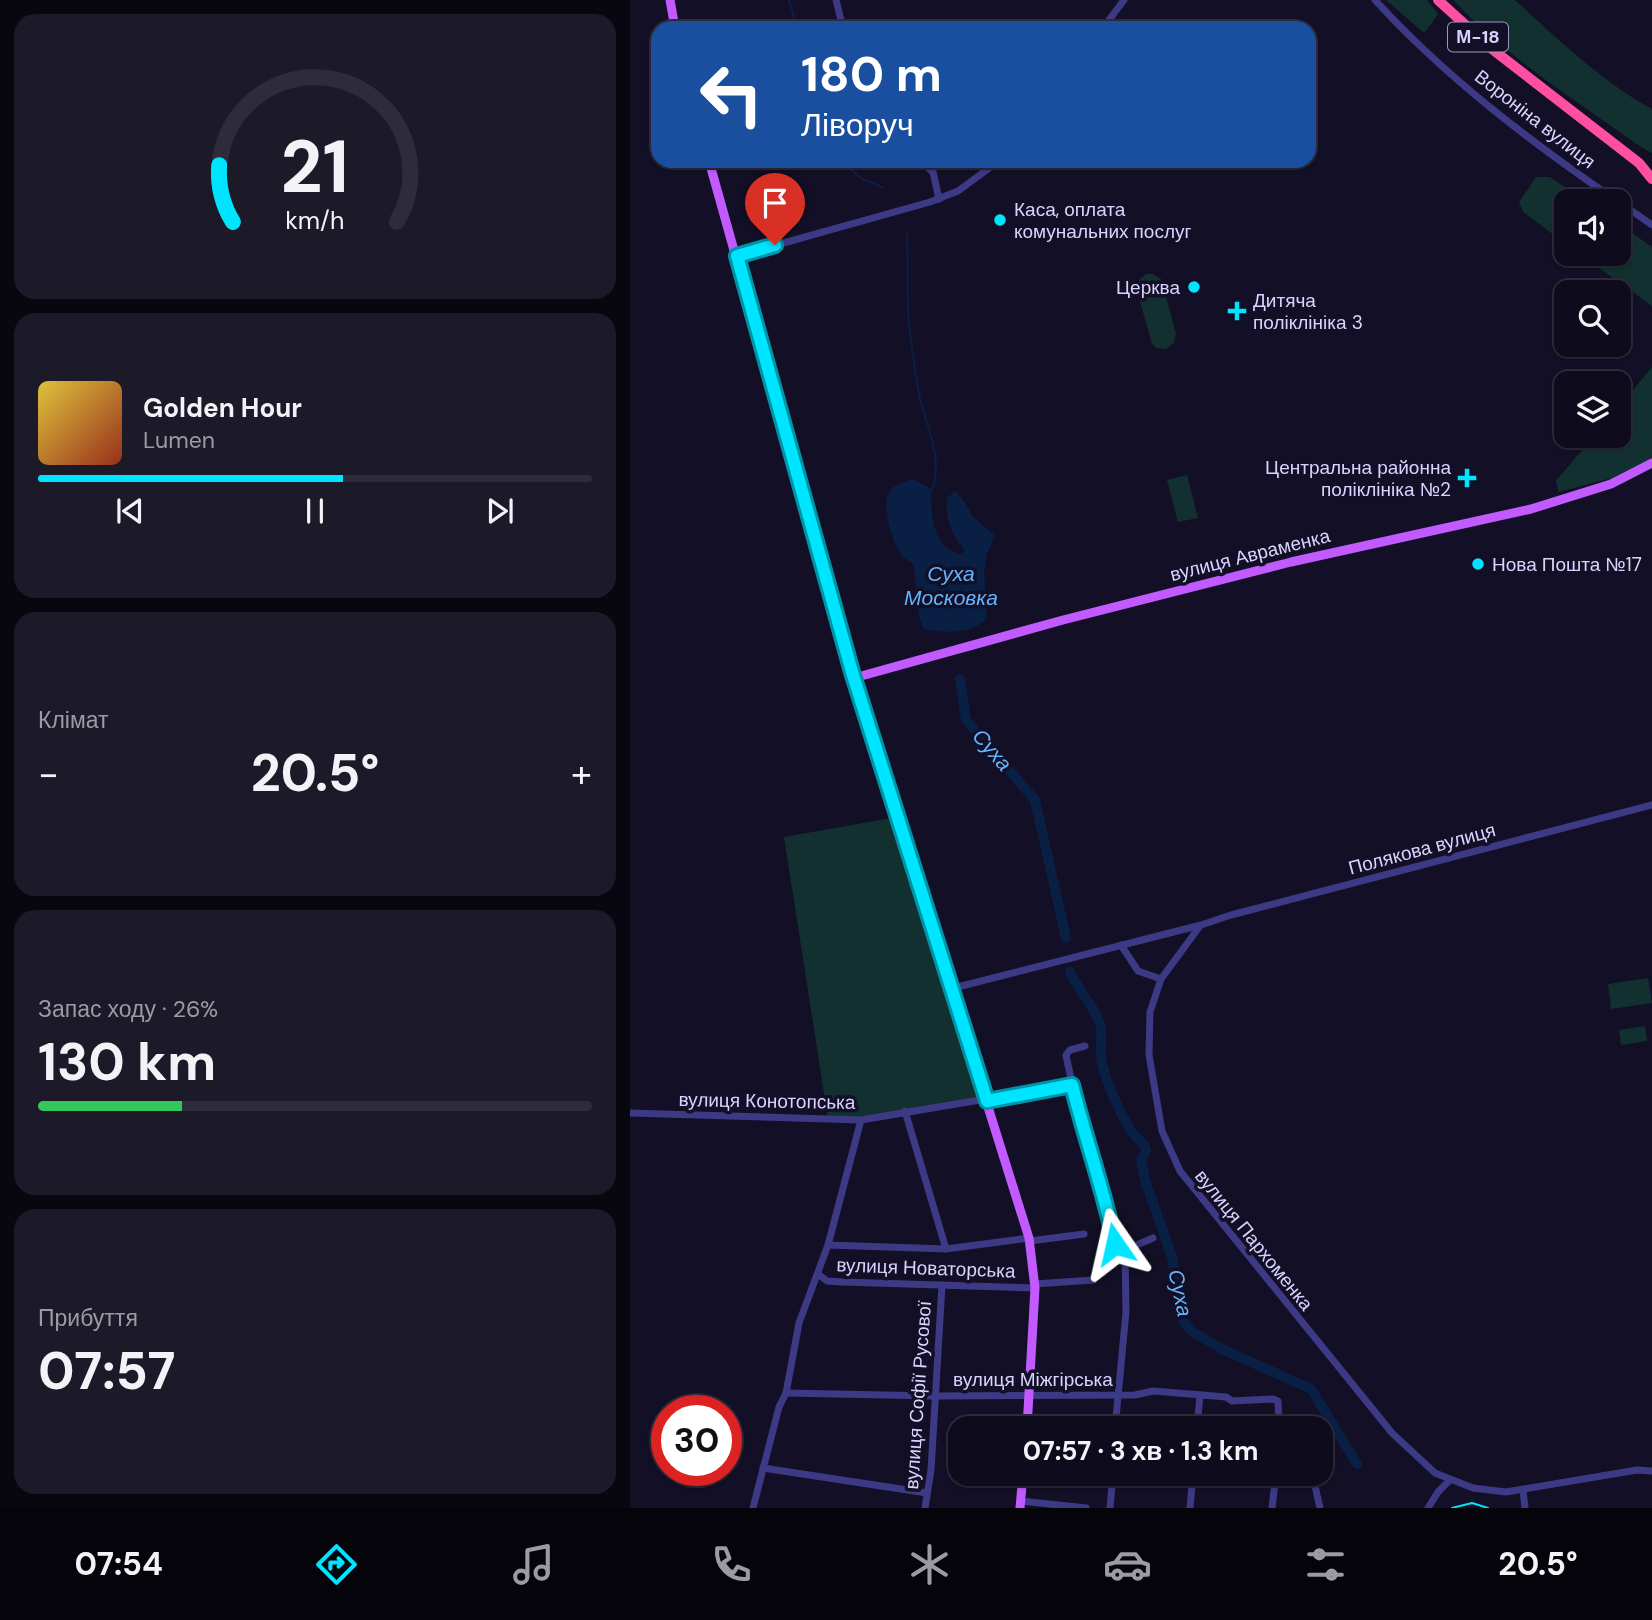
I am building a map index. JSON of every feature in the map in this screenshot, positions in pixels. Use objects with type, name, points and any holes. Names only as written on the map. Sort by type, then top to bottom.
[{"type":"highway","name":"М-18","points":[[1438,0],[1492,49],[1639,163],[1652,179]]},
{"type":"highway","name":"М-18","points":[[1639,163],[1652,167]]},
{"type":"main road","points":[[670,0],[674,21]]},
{"type":"main road","points":[[711,168],[854,678],[1030,1239],[1035,1286],[1028,1416]]},
{"type":"main road","name":"вулиця Авраменка","points":[[854,678],[1063,620],[1291,562],[1531,509],[1611,484],[1652,463]]},
{"type":"main road","points":[[1021,1505],[1022,1486]]},
{"type":"street","points":[[836,0],[841,21]]},
{"type":"street","points":[[1108,21],[1124,0]]},
{"type":"street","name":"Вороніна вулиця","points":[[1375,0],[1449,71],[1504,118],[1600,189]]},
{"type":"street","points":[[928,168],[933,172],[939,199]]},
{"type":"street","points":[[737,256],[939,199],[958,191],[989,168]]},
{"type":"street","name":"Вороніна вулиця","points":[[1631,211],[1652,225]]},
{"type":"street","name":"Полякова вулиця","points":[[950,989],[1652,805]]},
{"type":"street","points":[[1121,945],[1138,971],[1161,979],[1201,925]]},
{"type":"street","name":"вулиця Пархоменка","points":[[1161,979],[1150,1012],[1149,1055],[1162,1131],[1180,1171],[1392,1433],[1434,1474],[1449,1481]]},
{"type":"street","points":[[1085,1046],[1067,1052],[1081,1124],[1108,1211],[1115,1244],[1119,1250],[1125,1250],[1153,1238]]},
{"type":"street","name":"вулиця Конотопська","points":[[630,1114],[861,1120],[1072,1085]]},
{"type":"street","points":[[905,1111],[946,1249]]},
{"type":"street","points":[[753,1508],[779,1407],[786,1393],[799,1323],[828,1245],[861,1120]]},
{"type":"street","name":"вулиця Новаторська","points":[[828,1245],[946,1249],[1084,1234]]},
{"type":"street","points":[[1116,1416],[1126,1312],[1125,1250]]},
{"type":"street","name":"вулиця Новаторська","points":[[818,1275],[827,1281],[942,1285],[1035,1286],[1093,1280]]},
{"type":"street","name":"вулиця Софії Русової","points":[[925,1508],[931,1470],[942,1285]]},
{"type":"street","name":"вулиця Міжгірська","points":[[786,1393],[934,1396],[1119,1395],[1153,1391],[1226,1397],[1232,1401],[1273,1398],[1278,1401],[1279,1416]]},
{"type":"street","points":[[1198,1416],[1200,1395]]},
{"type":"street","points":[[763,1468],[928,1493]]},
{"type":"street","points":[[1428,1508],[1449,1481],[1490,1491],[1523,1490],[1637,1469],[1652,1471]]},
{"type":"street","points":[[1111,1508],[1112,1486]]},
{"type":"street","points":[[1190,1508],[1192,1486]]},
{"type":"street","points":[[1272,1508],[1275,1486]]},
{"type":"street","points":[[1315,1486],[1320,1508]]},
{"type":"street","points":[[1523,1490],[1525,1508]]},
{"type":"street","points":[[1021,1505],[1086,1508]]},
{"type":"green space","points":[[1386,0],[1427,0],[1438,14],[1423,32]]},
{"type":"green space","points":[[1453,0],[1515,0],[1616,87],[1652,109],[1652,153],[1519,60]]},
{"type":"green space","points":[[1536,177],[1550,177],[1568,189],[1554,189],[1554,235],[1523,212],[1519,202]]},
{"type":"green space","points":[[1631,232],[1652,247],[1652,306],[1631,291],[1631,280],[1616,280],[1597,266],[1631,266]]},
{"type":"green space","points":[[1146,274],[1161,279],[1176,333],[1174,343],[1166,349],[1156,348],[1152,344],[1137,291],[1138,281]]},
{"type":"green space","points":[[1652,367],[1652,458],[1612,478],[1559,492],[1556,481],[1584,448],[1631,448],[1631,392]]},
{"type":"green space","points":[[1187,475],[1198,518],[1178,522],[1167,480]]},
{"type":"green space","points":[[897,817],[987,1101],[861,1120],[828,1119],[784,837]]},
{"type":"green space","points":[[1648,978],[1652,1003],[1611,1009],[1608,984]]},
{"type":"green space","points":[[1645,1026],[1647,1041],[1621,1045],[1619,1030]]},
{"type":"water","name":"Суха Московка","points":[[913,479],[931,489],[935,528],[943,544],[951,550],[961,554],[965,550],[956,538],[948,519],[947,498],[955,491],[974,518],[995,536],[987,554],[984,572],[987,618],[981,624],[966,630],[949,632],[924,629],[918,606],[913,563],[903,557],[895,544],[886,506],[891,489]]},
{"type":"waterway","name":"Суха Московка","points":[[789,0],[795,21]]},
{"type":"waterway","name":"Суха Московка","points":[[849,168],[859,177],[884,188]]},
{"type":"waterway","name":"Суха","points":[[907,233],[909,328],[920,399],[935,457],[935,481],[931,493]]},
{"type":"waterway","name":"Суха","points":[[960,679],[966,720],[1035,800],[1066,938]]},
{"type":"waterway","name":"Суха","points":[[1070,972],[1100,1024],[1101,1057],[1117,1104],[1130,1129],[1144,1144],[1146,1151],[1141,1159],[1145,1180],[1172,1257],[1182,1320],[1193,1332],[1222,1349],[1311,1389],[1357,1464]]},
{"type":"tram line","points":[[1452,1508],[1472,1503],[1488,1508]]},
{"type":"place","name":"Каса, оплата комунальних послуг","points":[[1000,220]]},
{"type":"place","name":"Церква","points":[[1194,287]]},
{"type":"place","name":"Дитяча поліклініка 3","points":[[1237,311]]},
{"type":"place","name":"Центральна районна поліклініка №2","points":[[1467,478]]},
{"type":"place","name":"Нова Пошта №17","points":[[1478,564]]},
{"type":"route","points":[[775,245],[737,256],[852,672],[987,1101],[1072,1085],[1115,1244]]}]
